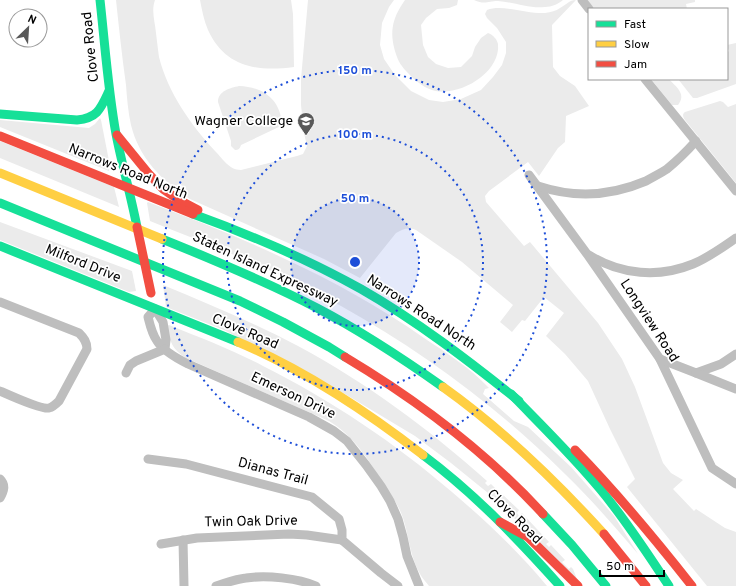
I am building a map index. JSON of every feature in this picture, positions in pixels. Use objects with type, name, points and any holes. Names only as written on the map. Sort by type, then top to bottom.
[{"type":"main road","name":"Clove Road","points":[[100,0],[109,91],[116,134],[124,174],[132,200],[154,309],[257,351],[348,401],[394,432],[462,486],[535,557],[560,586]]},
{"type":"main road","points":[[0,114],[85,120],[95,114],[101,107],[109,91]]},
{"type":"main road","points":[[116,134],[154,180],[168,192],[186,204],[238,230]]},
{"type":"main road","name":"Narrows Road North","points":[[0,136],[189,212],[238,230],[296,255],[376,298],[416,323],[478,368],[565,439],[605,480],[647,528],[692,586]]},
{"type":"main road","name":"Staten Island Expressway","points":[[0,173],[275,288],[344,323],[398,356],[438,383],[478,414],[538,466],[599,528],[646,586]]},
{"type":"main road","points":[[0,203],[256,308],[318,340],[368,370],[410,398],[468,443],[492,464],[556,526],[606,586]]},
{"type":"main road","name":"Milford Drive","points":[[0,246],[154,309]]},
{"type":"main road","points":[[511,394],[593,480],[617,510],[669,586]]},
{"type":"main road","points":[[500,522],[528,537],[578,586]]},
{"type":"street","points":[[582,0],[588,8]]},
{"type":"street","points":[[646,80],[736,191]]},
{"type":"street","points":[[538,186],[566,193],[585,194],[602,194],[619,190],[650,179],[666,169],[681,157],[696,140]]},
{"type":"street","name":"Longview Road","points":[[529,175],[588,254],[660,359],[712,468],[736,484]]},
{"type":"street","points":[[588,254],[608,265],[623,270],[652,273],[666,272],[695,263],[736,238]]},
{"type":"street","points":[[0,302],[79,333],[85,339],[87,344],[87,349],[59,401],[55,405],[49,408],[41,408],[0,391]]},
{"type":"street","points":[[126,373],[130,365],[136,361],[165,349],[166,340],[163,322],[154,309]]},
{"type":"street","name":"Emerson Drive","points":[[154,309],[148,317],[151,329],[157,342],[172,355],[309,417],[334,431],[347,441],[366,465],[390,501],[398,519],[407,556],[419,586]]},
{"type":"street","points":[[696,373],[721,364],[736,354]]},
{"type":"street","points":[[660,359],[736,389]]},
{"type":"street","name":"Dianas Trail","points":[[148,459],[186,464],[312,497],[339,519],[342,530],[342,540]]},
{"type":"street","points":[[0,479],[4,486],[4,491],[0,498]]},
{"type":"street","name":"Twin Oak Drive","points":[[161,544],[219,536],[289,534],[342,540]]},
{"type":"street","points":[[183,540],[184,586]]},
{"type":"street","points":[[342,540],[398,586]]},
{"type":"street","points":[[216,586],[248,577],[296,580],[316,586]]},
{"type":"shaded area","name":"Wagner College","points":[[116,0],[155,0],[153,12],[159,57],[174,96],[197,130],[224,161],[233,168],[241,170],[303,154],[307,146],[301,105],[301,79],[308,0],[394,0],[382,23],[380,45],[384,59],[395,75],[411,91],[429,100],[443,102],[461,99],[481,90],[502,65],[506,53],[506,42],[497,28],[487,18],[485,14],[487,10],[500,8],[545,13],[555,11],[569,2],[576,0],[552,25],[553,67],[560,76],[575,86],[589,106],[566,116],[565,142],[558,148],[539,176],[528,162],[489,191],[485,196],[486,202],[524,246],[530,242],[598,323],[622,359],[635,387],[663,463],[671,473],[683,480],[673,489],[694,511],[696,509],[725,528],[736,532],[736,586],[707,586],[627,487],[635,479],[588,381],[565,354],[546,336],[564,313],[544,297],[525,321],[522,320],[512,332],[500,322],[513,305],[462,262],[416,230],[406,229],[396,233],[360,278],[324,259],[190,199],[161,176],[153,168],[140,148],[131,125]]},
{"type":"shaded area","points":[[200,0],[291,0],[293,14],[294,67],[267,69],[255,67],[233,59],[223,52],[208,30]]},
{"type":"shaded area","points":[[405,0],[458,0],[457,5],[449,8],[437,9],[426,18],[421,25],[423,45],[428,57],[436,64],[448,68],[461,67],[472,56],[475,47],[481,38],[488,33],[497,40],[498,44],[497,55],[493,65],[476,81],[465,87],[454,90],[442,92],[432,90],[420,84],[404,69],[394,49],[392,34],[394,21]]},
{"type":"shaded area","points":[[474,0],[563,0],[552,6],[539,7],[498,1],[484,3]]},
{"type":"shaded area","points":[[587,0],[695,0],[695,2],[686,4],[687,8],[593,8]]},
{"type":"shaded area","points":[[736,43],[736,84],[697,98],[693,98],[679,80],[728,80],[728,45]]},
{"type":"shaded area","points":[[652,80],[670,80],[680,91],[681,97],[678,105],[672,105]]},
{"type":"shaded area","points":[[239,86],[256,89],[269,96],[278,108],[281,115],[282,124],[281,126],[241,145],[239,149],[235,150],[231,146],[231,141],[218,102],[222,93],[228,89]]},
{"type":"shaded area","points":[[720,101],[728,107],[736,104],[736,183],[683,117],[685,112]]},
{"type":"shaded area","points":[[100,118],[110,166],[109,171],[0,127],[0,120],[89,128]]},
{"type":"shaded area","points":[[0,141],[114,187],[119,207],[0,158]]},
{"type":"shaded area","points":[[148,202],[251,243],[321,276],[390,316],[458,361],[489,388],[485,389],[483,394],[514,421],[528,427],[571,467],[614,516],[638,554],[612,523],[565,474],[514,426],[459,382],[371,323],[295,282],[247,260],[150,221]]},
{"type":"shaded area","points":[[0,222],[132,271],[136,291],[129,292],[0,240]]},
{"type":"shaded area","points":[[163,285],[248,322],[298,346],[348,375],[397,408],[443,443],[487,481],[485,483],[488,486],[491,484],[499,492],[497,494],[500,497],[502,494],[519,510],[517,513],[519,516],[522,513],[549,542],[546,544],[549,547],[551,545],[565,560],[562,562],[569,569],[571,567],[573,569],[577,579],[488,493],[415,436],[345,394],[224,330],[166,307]]},
{"type":"shaded area","points":[[169,325],[252,360],[313,393],[362,423],[408,456],[477,514],[514,549],[547,586],[429,586],[421,576],[414,561],[405,525],[399,509],[372,465],[353,441],[329,421],[186,358],[172,345],[167,326]]},
{"type":"traffic: fast","points":[[100,0],[113,117],[118,146],[137,227]]},
{"type":"traffic: fast","points":[[0,114],[77,120],[84,119],[90,117],[98,111],[109,91]]},
{"type":"traffic: fast","points":[[0,203],[240,301],[283,322],[345,357]]},
{"type":"traffic: fast","points":[[193,214],[278,248],[320,268],[382,301],[442,342],[519,401]]},
{"type":"traffic: fast","points":[[162,239],[260,280],[317,308],[381,345],[443,387]]},
{"type":"traffic: fast","points":[[0,246],[238,342]]},
{"type":"traffic: fast","points":[[511,394],[568,453],[610,501],[669,586]]},
{"type":"traffic: fast","points":[[423,455],[460,485],[495,517],[560,586]]},
{"type":"traffic: fast","points":[[543,514],[572,545],[606,586]]},
{"type":"traffic: slow","points":[[0,173],[162,239]]},
{"type":"traffic: slow","points":[[238,342],[287,365],[334,392],[423,455]]},
{"type":"traffic: slow","points":[[443,387],[486,420],[527,456],[604,534]]},
{"type":"traffic: jam","points":[[117,135],[163,189],[179,200],[198,210]]},
{"type":"traffic: jam","points":[[0,136],[193,214]]},
{"type":"traffic: jam","points":[[137,227],[151,293]]},
{"type":"traffic: jam","points":[[345,357],[398,391],[450,428],[498,469],[543,514]]},
{"type":"traffic: jam","points":[[575,450],[635,516],[692,586]]},
{"type":"traffic: jam","points":[[500,522],[528,537],[578,586]]},
{"type":"traffic: jam","points":[[604,534],[646,586]]},
{"type":"place","name":"Wagner College","points":[[306,136]]}]
